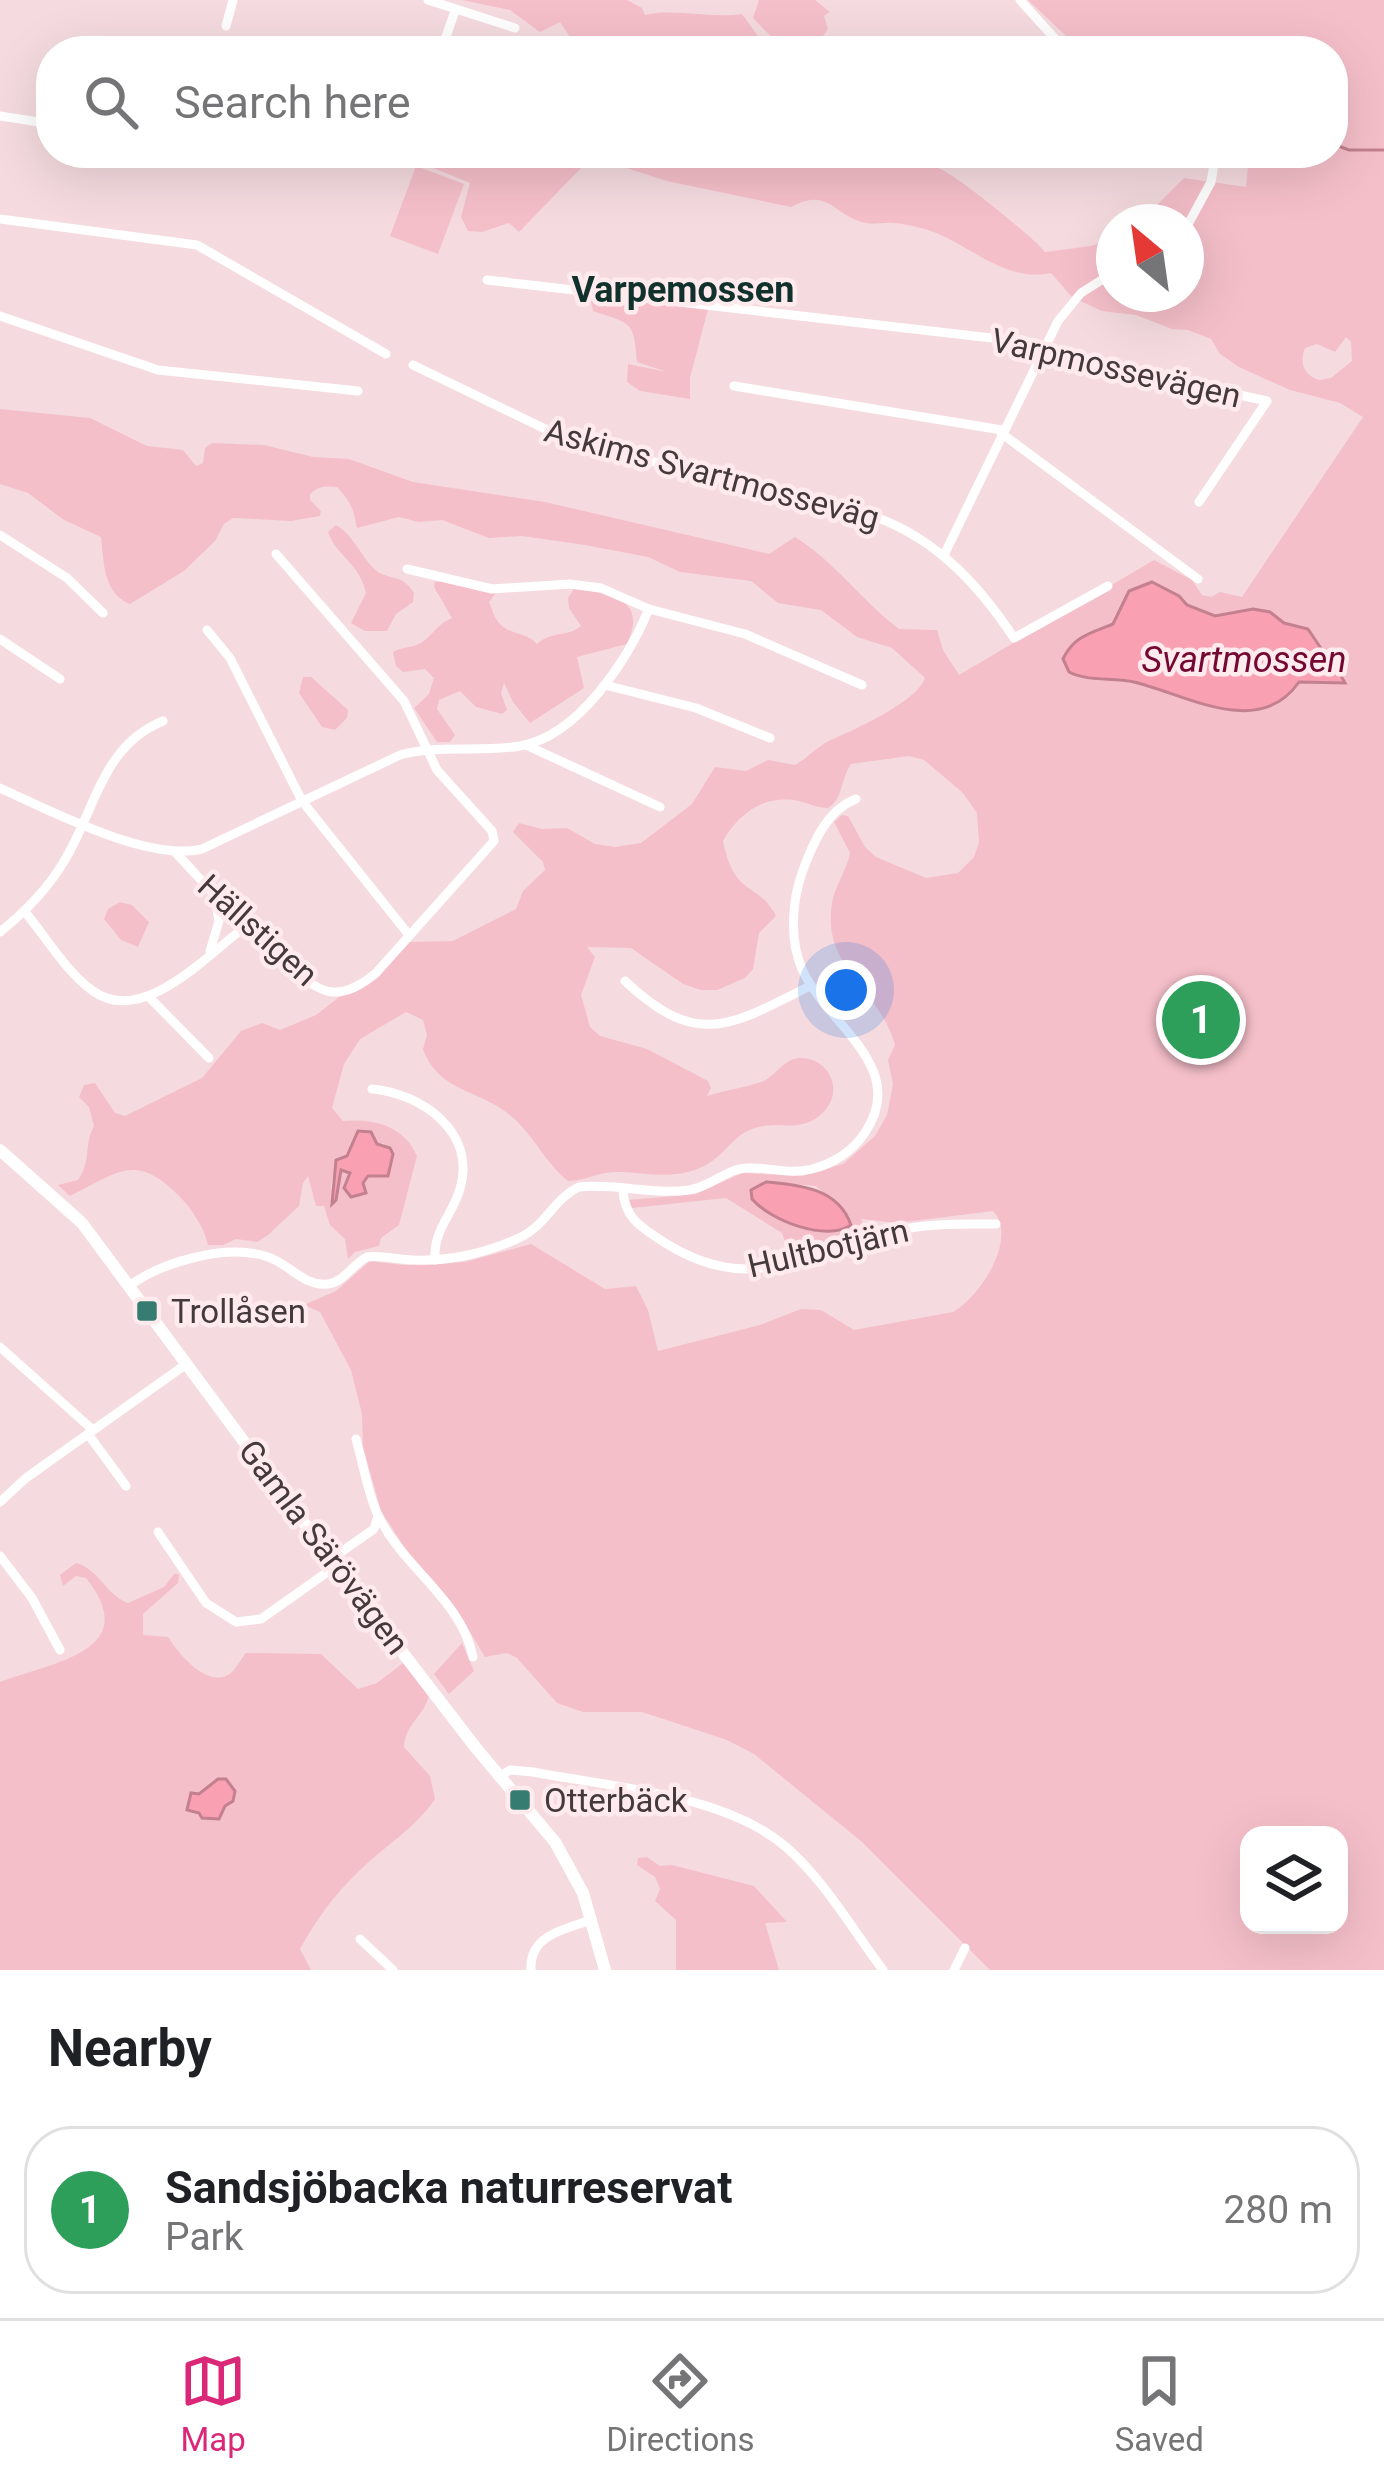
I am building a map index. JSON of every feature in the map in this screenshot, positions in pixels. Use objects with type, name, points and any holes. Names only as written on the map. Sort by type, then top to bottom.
[{"type":"street","points":[[226,26],[233,0]]},
{"type":"street","points":[[428,0],[515,28]]},
{"type":"street","points":[[1020,0],[1052,36]]},
{"type":"street","points":[[446,36],[455,10]]},
{"type":"street","points":[[0,116],[36,122]]},
{"type":"street","points":[[1199,204],[1213,168]]},
{"type":"street","points":[[0,219],[197,245],[386,353]]},
{"type":"street","name":"Varpmossevägen","points":[[487,280],[1045,345],[1113,368],[1267,401],[1199,502]]},
{"type":"street","points":[[944,555],[1045,345],[1069,306],[1096,281]]},
{"type":"street","points":[[0,316],[158,370],[358,391]]},
{"type":"street","name":"Askims Svartmosseväg","points":[[413,365],[569,441],[861,512],[904,528],[944,555],[981,592],[1014,638],[1108,586]]},
{"type":"street","points":[[734,386],[1001,432],[1198,579]]},
{"type":"street","points":[[0,535],[67,578],[103,613]]},
{"type":"street","points":[[276,554],[404,701],[426,750]]},
{"type":"street","points":[[407,569],[492,589],[590,585],[649,609],[745,634],[862,685]]},
{"type":"street","points":[[1,791],[146,848],[176,853],[215,845],[391,759],[426,750],[526,745],[565,723],[605,685],[632,646],[649,609]]},
{"type":"street","points":[[206,630],[230,658],[302,801],[409,935]]},
{"type":"street","points":[[0,639],[60,679]]},
{"type":"street","points":[[605,685],[696,708],[770,738]]},
{"type":"street","points":[[0,932],[26,912],[55,877],[115,757],[136,736],[163,721]]},
{"type":"street","points":[[526,745],[659,807]]},
{"type":"street","name":"Hällstigen","points":[[176,853],[302,979],[334,992],[371,977],[495,837],[451,790],[426,750]]},
{"type":"street","points":[[129,1286],[164,1268],[230,1254],[269,1257],[320,1284],[340,1280],[367,1257],[435,1260],[488,1249],[526,1234],[572,1190],[596,1186],[698,1189],[746,1168],[782,1173],[834,1161],[855,1145],[873,1120],[876,1076],[867,1053],[810,986],[794,940],[800,877],[827,820],[842,805],[856,800]]},
{"type":"street","points":[[207,955],[219,921],[211,889]]},
{"type":"street","points":[[26,912],[97,994],[126,1001],[149,997],[246,926]]},
{"type":"street","points":[[625,981],[666,1013],[718,1025],[750,1018],[810,986]]},
{"type":"street","points":[[149,997],[209,1058]]},
{"type":"street","points":[[372,1089],[400,1092],[427,1106],[446,1124],[457,1145],[461,1183],[436,1235],[435,1260]]},
{"type":"street","name":"Gamla Särövägen","points":[[0,1150],[82,1222],[333,1563],[556,1842],[583,1893],[605,1970]]},
{"type":"street","name":"Hultbotjärn","points":[[623,1190],[627,1211],[650,1234],[698,1262],[736,1271],[775,1268],[904,1229],[996,1224]]},
{"type":"street","points":[[1,1349],[91,1432],[126,1486]]},
{"type":"street","points":[[0,1502],[22,1481],[185,1365]]},
{"type":"street","points":[[356,1439],[378,1514],[409,1561],[457,1616],[473,1657]]},
{"type":"street","points":[[158,1532],[206,1603],[236,1622],[249,1623],[269,1614],[374,1529],[378,1514]]},
{"type":"street","points":[[0,1556],[32,1598],[60,1650]]},
{"type":"street","points":[[500,1776],[510,1769],[528,1771],[737,1817],[776,1840],[812,1874],[883,1970]]},
{"type":"street","points":[[531,1970],[530,1959],[546,1935],[591,1920]]},
{"type":"street","points":[[360,1939],[393,1970]]},
{"type":"street","points":[[954,1970],[965,1948]]},
{"type":"shaded area","points":[[462,0],[627,0],[645,15],[742,14],[758,36],[569,36],[560,22],[540,32],[510,10]]},
{"type":"shaded area","points":[[759,0],[815,0],[830,12],[824,16],[828,29],[823,36],[770,36],[753,18]]},
{"type":"shaded area","points":[[1028,0],[1384,0],[1384,1970],[990,1970],[862,1842],[754,1754],[727,1740],[642,1712],[583,1712],[557,1703],[517,1658],[507,1653],[485,1657],[461,1617],[411,1557],[381,1511],[363,1447],[362,1414],[351,1370],[320,1312],[304,1305],[336,1291],[370,1261],[403,1265],[465,1262],[531,1244],[605,1289],[636,1286],[648,1310],[658,1351],[760,1325],[801,1309],[821,1310],[854,1330],[953,1312],[984,1281],[1001,1236],[993,1211],[897,1223],[861,1219],[866,1232],[791,1258],[782,1233],[726,1198],[632,1208],[629,1200],[696,1194],[742,1173],[802,1176],[843,1164],[875,1136],[887,1115],[893,1084],[888,1060],[895,1045],[834,942],[833,898],[850,853],[834,822],[848,816],[876,857],[926,878],[958,873],[974,857],[979,842],[977,813],[962,792],[924,760],[909,756],[851,764],[837,799],[828,808],[775,800],[737,822],[723,841],[728,859],[740,881],[776,916],[759,933],[753,969],[745,978],[717,990],[701,990],[683,984],[631,948],[587,947],[595,957],[581,995],[590,1027],[600,1036],[647,1049],[708,1081],[707,1096],[761,1082],[791,1060],[812,1060],[828,1072],[833,1090],[828,1107],[810,1121],[747,1131],[711,1162],[692,1171],[670,1175],[613,1172],[568,1181],[511,1116],[439,1074],[423,1049],[427,1035],[423,1020],[406,1012],[360,1039],[344,1064],[332,1108],[343,1121],[377,1123],[396,1131],[417,1156],[399,1225],[381,1238],[379,1246],[355,1252],[348,1259],[345,1239],[330,1225],[324,1206],[316,1206],[308,1176],[299,1206],[268,1235],[257,1242],[236,1239],[223,1245],[208,1245],[188,1207],[151,1174],[126,1170],[70,1196],[58,1185],[78,1180],[85,1166],[94,1126],[89,1107],[79,1097],[84,1085],[95,1083],[115,1113],[125,1116],[202,1078],[241,1031],[262,1023],[280,1030],[316,1015],[410,942],[453,941],[516,909],[523,891],[545,870],[543,862],[513,832],[519,823],[567,828],[595,844],[641,843],[692,804],[715,767],[746,771],[768,760],[795,765],[827,742],[897,706],[925,678],[892,648],[857,637],[821,610],[778,603],[751,581],[680,572],[648,557],[585,545],[522,536],[489,538],[442,520],[399,517],[357,528],[351,506],[337,487],[310,494],[320,516],[291,521],[233,518],[184,571],[130,604],[110,585],[101,537],[64,520],[28,493],[0,484],[0,409],[90,418],[147,446],[183,450],[196,466],[203,463],[205,448],[212,443],[264,445],[313,457],[349,459],[413,482],[545,502],[769,554],[795,537],[899,629],[937,630],[959,675],[1154,560],[1192,580],[1202,595],[1220,592],[1242,597],[1363,417],[1340,403],[1290,390],[1239,367],[1220,354],[1211,339],[1136,315],[1110,312],[1204,312],[1204,204],[1158,204],[1184,178],[1246,187],[1248,168],[1348,168],[1348,36],[1066,36]],"holes":[[[1346,337],[1351,342],[1352,361],[1331,378],[1319,380],[1306,372],[1305,348],[1317,344],[1335,352]],[[358,1131],[377,1145],[384,1143],[388,1175],[368,1176],[351,1197],[344,1188],[350,1173],[341,1170],[334,1195],[336,1160],[347,1156]],[[780,1183],[816,1186],[850,1217],[842,1230],[807,1228],[768,1213]]]},
{"type":"shaded area","points":[[415,168],[464,184],[438,254],[390,236]]},
{"type":"shaded area","points":[[434,168],[581,168],[519,232],[509,223],[482,232],[468,231],[461,217],[470,183]]},
{"type":"shaded area","points":[[626,168],[938,168],[993,206],[1045,252],[1096,244],[1096,308],[1072,297],[1051,273],[1006,269],[934,232],[866,223],[823,201],[791,207]]},
{"type":"shaded area","points":[[589,291],[708,309],[690,378],[690,399],[640,391],[627,382],[628,364],[667,372],[637,362],[629,326],[593,311]]},
{"type":"shaded area","points":[[336,525],[376,570],[403,582],[414,593],[413,602],[396,614],[387,631],[365,631],[351,623],[366,593],[328,532]]},
{"type":"shaded area","points":[[441,581],[496,593],[489,602],[497,620],[537,644],[581,626],[569,608],[574,589],[622,601],[633,617],[632,629],[627,644],[577,657],[584,688],[530,723],[504,683],[501,693],[507,710],[502,714],[476,707],[460,691],[439,700],[437,709],[455,735],[450,742],[437,742],[414,708],[429,694],[434,678],[425,669],[403,672],[393,652],[421,643],[452,618],[434,587]]},
{"type":"shaded area","points":[[303,677],[311,677],[348,710],[335,730],[322,727],[299,693]]},
{"type":"shaded area","points":[[120,902],[132,905],[149,922],[138,947],[121,940],[104,919],[108,909]]},
{"type":"shaded area","points":[[76,1563],[128,1603],[164,1587],[179,1574],[178,1583],[143,1614],[143,1635],[168,1637],[206,1675],[225,1676],[246,1653],[321,1654],[358,1689],[377,1683],[403,1663],[429,1694],[404,1747],[430,1776],[435,1799],[326,1908],[300,1949],[311,1970],[0,1970],[0,1682],[66,1660],[98,1638],[104,1622],[101,1603],[86,1578],[76,1576],[63,1586],[60,1575]]},
{"type":"shaded area","points":[[462,1643],[474,1671],[449,1694],[434,1674]]},
{"type":"shaded area","points":[[647,1857],[660,1866],[754,1886],[787,1922],[765,1923],[779,1970],[676,1970],[676,1920],[655,1901],[660,1889],[655,1877],[637,1865],[638,1858]]},
{"type":"water","name":"Svartmossen","points":[[1152,582],[1187,605],[1215,616],[1253,609],[1308,629],[1328,659],[1329,671],[1340,674],[1345,683],[1299,682],[1283,699],[1243,711],[1198,703],[1134,682],[1069,672],[1063,659],[1072,645],[1113,624],[1129,591]]},
{"type":"water","points":[[358,1131],[371,1132],[377,1144],[390,1148],[388,1176],[368,1176],[363,1183],[366,1193],[351,1197],[344,1188],[350,1173],[341,1170],[332,1204],[336,1160],[347,1156]]},
{"type":"water","points":[[766,1182],[804,1187],[827,1196],[851,1225],[841,1230],[814,1230],[772,1215],[752,1199],[751,1190]]},
{"type":"water","points":[[218,1779],[226,1779],[235,1791],[219,1819],[202,1818],[187,1810],[191,1793],[199,1794]]},
{"type":"waterway","points":[[1348,150],[1384,150]]},
{"type":"place","name":"Sandsjöbacka naturreservat","points":[[1201,1020]]},
{"type":"place","name":"Trollåsen","points":[[147,1311]]},
{"type":"place","name":"Otterbäck","points":[[520,1800]]},
{"type":"district","name":"Varpemossen","points":[[683,290]]}]
